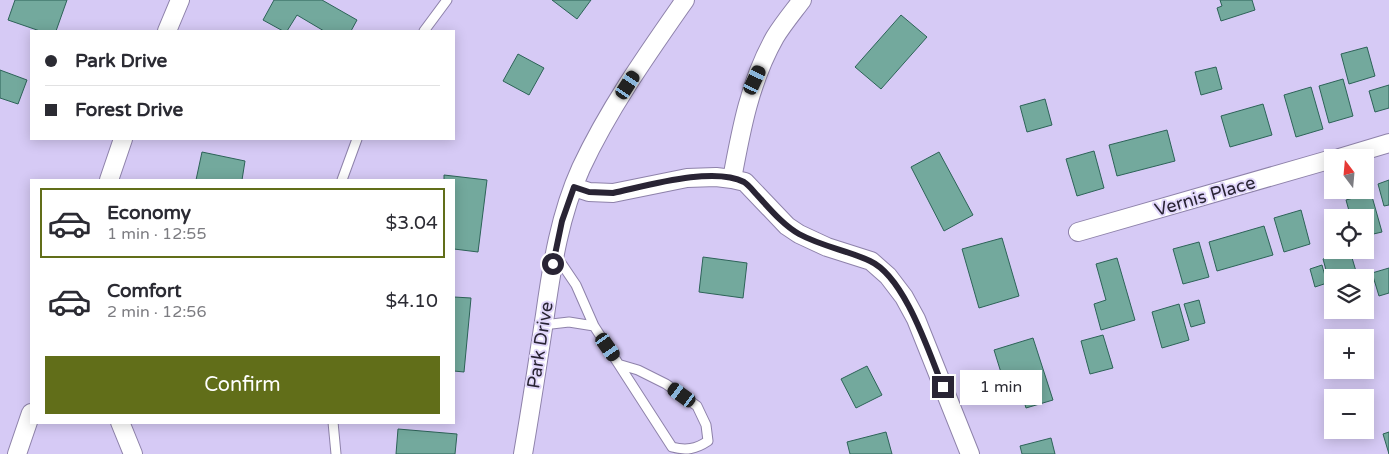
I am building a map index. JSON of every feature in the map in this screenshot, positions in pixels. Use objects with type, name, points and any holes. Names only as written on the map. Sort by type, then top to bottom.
[{"type":"street","points":[[167,30],[180,0]]},
{"type":"street","name":"Park Drive","points":[[522,454],[555,254],[562,221],[574,187],[581,168],[608,116],[685,0]]},
{"type":"street","points":[[732,179],[743,122],[755,80],[774,39],[802,0]]},
{"type":"street","points":[[109,179],[123,140]]},
{"type":"street","points":[[1369,149],[1389,143]]},
{"type":"street","name":"Vernis Place","points":[[1078,232],[1324,161]]},
{"type":"street","points":[[574,187],[589,192],[613,193],[687,178],[716,176],[745,182],[787,226],[799,234],[827,247],[871,261],[888,276],[904,297],[916,319],[970,454]]},
{"type":"street","points":[[17,454],[30,416]]},
{"type":"street","points":[[121,424],[132,454]]},
{"type":"lane","points":[[425,30],[447,0]]},
{"type":"lane","points":[[342,179],[357,140]]},
{"type":"lane","points":[[555,254],[576,285],[594,326],[621,365],[672,447],[683,450],[698,447],[708,441],[706,426],[697,406],[666,384],[638,370],[621,365]]},
{"type":"lane","points":[[544,326],[569,322],[594,326]]},
{"type":"lane","points":[[333,424],[336,454]]},
{"type":"building","points":[[15,0],[67,0],[56,30],[37,30],[8,20]]},
{"type":"building","points":[[274,0],[322,0],[357,20],[352,30],[322,30],[297,15],[288,30],[281,30],[263,20]]},
{"type":"building","points":[[552,0],[591,0],[577,19]]},
{"type":"building","points":[[1220,0],[1252,0],[1255,10],[1221,21],[1217,8],[1222,6]]},
{"type":"building","points":[[901,15],[927,37],[881,89],[855,67]]},
{"type":"building","points":[[1367,47],[1375,76],[1349,84],[1341,54]]},
{"type":"building","points":[[518,54],[544,68],[529,95],[503,81]]},
{"type":"building","points":[[1216,67],[1222,89],[1201,95],[1195,72]]},
{"type":"building","points":[[0,70],[27,80],[18,104],[0,98]]},
{"type":"building","points":[[1343,79],[1353,116],[1329,123],[1319,86]]},
{"type":"building","points":[[1389,85],[1389,108],[1375,112],[1369,91]]},
{"type":"building","points":[[1311,87],[1323,129],[1296,137],[1284,95]]},
{"type":"building","points":[[1045,99],[1052,125],[1027,132],[1020,106]]},
{"type":"building","points":[[1263,104],[1272,135],[1230,147],[1221,116]]},
{"type":"building","points":[[1167,130],[1175,161],[1117,176],[1109,145]]},
{"type":"building","points":[[1094,151],[1104,188],[1077,196],[1066,159]]},
{"type":"building","points":[[202,152],[245,161],[242,179],[196,179]]},
{"type":"building","points":[[939,152],[973,215],[944,231],[911,167]]},
{"type":"building","points":[[444,175],[487,180],[478,252],[455,249],[455,179],[444,179]]},
{"type":"building","points":[[1389,180],[1389,205],[1384,206],[1378,184]]},
{"type":"building","points":[[1373,199],[1382,232],[1374,234],[1374,209],[1348,209],[1346,200]]},
{"type":"building","points":[[1301,210],[1310,244],[1284,252],[1274,218]]},
{"type":"building","points":[[1264,226],[1273,255],[1217,271],[1209,242]]},
{"type":"building","points":[[1002,238],[1019,296],[979,308],[962,249]]},
{"type":"building","points":[[1199,242],[1209,277],[1183,284],[1173,249]]},
{"type":"building","points":[[703,257],[747,263],[743,298],[699,292]]},
{"type":"building","points":[[1117,258],[1135,320],[1101,330],[1094,304],[1106,300],[1096,264]]},
{"type":"building","points":[[1323,259],[1352,259],[1355,269],[1326,269]]},
{"type":"building","points":[[1322,265],[1324,284],[1315,287],[1310,269]]},
{"type":"building","points":[[1389,268],[1389,293],[1379,296],[1374,272]]},
{"type":"building","points":[[455,297],[471,298],[464,372],[455,371]]},
{"type":"building","points":[[1199,300],[1205,323],[1191,327],[1184,304]]},
{"type":"building","points":[[1179,304],[1189,340],[1162,348],[1152,312]]},
{"type":"building","points":[[1103,335],[1113,368],[1090,374],[1081,341]]},
{"type":"building","points":[[1033,338],[1053,400],[1026,408],[1016,374],[1003,379],[994,350]]},
{"type":"building","points":[[867,366],[882,395],[856,408],[841,379]]},
{"type":"building","points":[[398,429],[457,434],[455,454],[396,454]]},
{"type":"building","points":[[886,432],[892,454],[850,454],[847,442]]},
{"type":"building","points":[[1389,432],[1389,454],[1383,434]]},
{"type":"building","points":[[1051,438],[1055,454],[1022,454],[1020,446]]},
{"type":"route","points":[[553,264],[562,221],[574,187],[589,192],[613,193],[687,178],[716,176],[745,182],[787,226],[799,234],[827,247],[871,261],[888,276],[904,297],[916,319],[943,387]]}]
